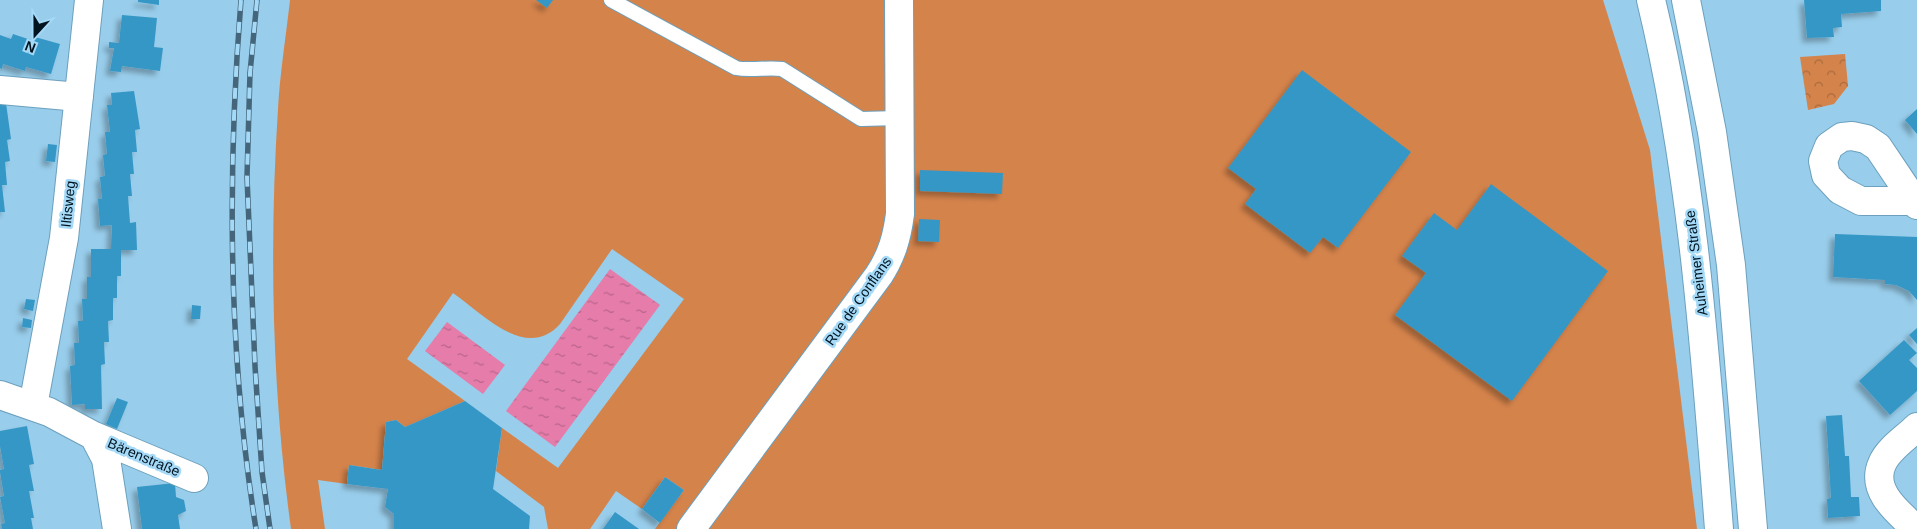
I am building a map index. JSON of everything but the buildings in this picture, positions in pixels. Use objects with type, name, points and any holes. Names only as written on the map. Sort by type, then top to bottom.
[{"type":"street","name":"Iltisweg","points":[[33,406],[64,238],[89,0]]},
{"type":"street","name":"Rue de Conflans","points":[[691,529],[880,275],[891,256],[898,233],[900,214],[899,0]]},
{"type":"street","name":"Auheimer Straße","points":[[1651,0],[1673,107],[1690,214],[1703,318],[1719,529]]},
{"type":"street","points":[[1686,0],[1712,132],[1731,265],[1753,529]]},
{"type":"street","points":[[0,90],[79,97]]},
{"type":"street","name":"Bärenstraße","points":[[0,396],[33,406],[94,436],[194,478]]},
{"type":"street","points":[[1916,529],[1890,503],[1882,489],[1879,476],[1882,464],[1890,453],[1917,427]]},
{"type":"street","name":"Bärenstraße","points":[[94,436],[106,459],[118,529]]},
{"type":"lane","points":[[611,0],[736,68],[746,70],[782,69],[861,119],[899,118]]},
{"type":"green space","points":[[290,0],[1603,0],[1650,150],[1697,529],[655,529],[684,490],[665,477],[642,509],[616,491],[590,529],[548,529],[544,507],[496,471],[502,428],[558,468],[684,299],[612,249],[560,324],[547,334],[533,338],[519,336],[505,330],[491,322],[453,293],[407,359],[465,401],[405,427],[396,420],[386,422],[382,470],[349,465],[347,484],[318,480],[325,529],[291,529],[276,372],[273,267],[278,109]]},
{"type":"green space","points":[[1845,54],[1848,86],[1834,104],[1808,110],[1800,57]]},
{"type":"water","points":[[610,269],[660,305],[555,447],[506,411]]},
{"type":"water","points":[[447,322],[505,365],[483,394],[425,351]]},
{"type":"railway","points":[[241,0],[233,132],[233,265],[240,398],[256,529]]},
{"type":"railway","points":[[257,0],[250,73],[247,177],[255,366],[262,472],[270,529]]}]
